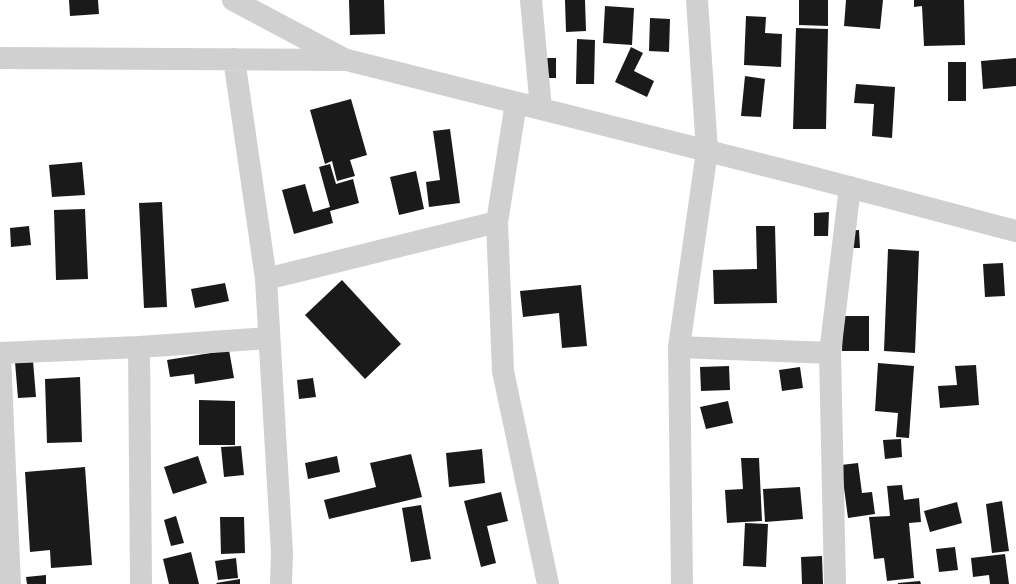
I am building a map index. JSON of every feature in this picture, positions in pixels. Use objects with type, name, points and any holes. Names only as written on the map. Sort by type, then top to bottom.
[{"type":"street","points":[[233,0],[347,60],[850,187],[1016,231]]},
{"type":"street","points":[[531,0],[541,109]]},
{"type":"street","points":[[682,584],[679,347],[707,151],[697,0]]},
{"type":"street","points":[[0,58],[347,60]]},
{"type":"street","points":[[234,59],[266,279],[282,553],[281,584]]},
{"type":"street","points":[[516,103],[497,222],[503,370],[548,584]]},
{"type":"street","points":[[836,584],[830,353],[850,187]]},
{"type":"street","points":[[266,279],[497,222]]},
{"type":"street","points":[[0,353],[139,347],[269,338]]},
{"type":"street","points":[[139,347],[141,584]]},
{"type":"street","points":[[679,347],[830,353]]},
{"type":"street","points":[[0,356],[10,584]]},
{"type":"building","points":[[69,0],[98,0],[99,14],[70,16]]},
{"type":"building","points":[[349,0],[384,0],[385,34],[350,35]]},
{"type":"building","points":[[565,0],[585,0],[586,31],[566,32]]},
{"type":"building","points":[[799,0],[828,0],[828,26],[799,25]]},
{"type":"building","points":[[846,0],[883,0],[880,29],[844,26]]},
{"type":"building","points":[[914,0],[964,0],[965,45],[924,46],[922,6],[914,7]]},
{"type":"building","points":[[605,6],[634,8],[632,45],[603,43]]},
{"type":"building","points":[[746,16],[766,17],[765,33],[782,34],[781,67],[744,65]]},
{"type":"building","points":[[650,18],[670,19],[669,52],[649,51]]},
{"type":"building","points":[[796,28],[828,29],[826,129],[793,129]]},
{"type":"building","points":[[577,39],[595,40],[594,84],[576,84]]},
{"type":"building","points":[[631,47],[643,53],[634,71],[654,81],[647,97],[615,82]]},
{"type":"building","points":[[535,58],[556,58],[556,78],[535,78]]},
{"type":"building","points":[[1016,58],[1016,86],[983,89],[981,61]]},
{"type":"building","points":[[948,62],[966,62],[966,101],[948,101]]},
{"type":"building","points":[[745,76],[765,79],[761,117],[741,116]]},
{"type":"building","points":[[856,84],[895,87],[892,138],[872,136],[874,104],[854,103]]},
{"type":"building","points":[[351,99],[367,155],[350,160],[355,176],[337,181],[332,161],[325,164],[310,110]]},
{"type":"building","points":[[450,129],[460,203],[429,207],[426,182],[440,180],[433,131]]},
{"type":"building","points":[[82,162],[85,195],[52,197],[49,165]]},
{"type":"building","points":[[330,164],[336,184],[353,179],[359,203],[330,211],[333,223],[294,234],[282,190],[305,184],[313,212],[330,207],[319,167]]},
{"type":"building","points":[[416,171],[424,209],[399,215],[390,177]]},
{"type":"building","points":[[162,202],[167,307],[144,308],[139,203]]},
{"type":"building","points":[[85,209],[88,279],[56,280],[54,210]]},
{"type":"building","points":[[829,212],[828,236],[814,236],[814,213]]},
{"type":"building","points":[[29,226],[31,245],[11,247],[10,228]]},
{"type":"building","points":[[756,226],[775,226],[777,303],[714,304],[713,270],[757,269]]},
{"type":"building","points":[[859,230],[860,248],[843,248],[842,231]]},
{"type":"building","points":[[888,249],[919,251],[915,353],[884,351]]},
{"type":"building","points":[[1003,263],[1005,296],[985,297],[983,264]]},
{"type":"building","points":[[342,280],[401,344],[365,379],[305,315]]},
{"type":"building","points":[[225,283],[229,301],[195,308],[191,289]]},
{"type":"building","points":[[581,285],[587,346],[562,348],[559,313],[523,317],[520,291]]},
{"type":"building","points":[[843,316],[869,316],[869,351],[842,351]]},
{"type":"building","points":[[229,350],[234,378],[195,384],[194,374],[170,377],[167,360]]},
{"type":"building","points":[[33,361],[36,397],[18,398],[15,362]]},
{"type":"building","points":[[878,363],[914,366],[909,438],[896,437],[898,413],[875,411]]},
{"type":"building","points":[[976,365],[979,405],[940,408],[938,386],[957,385],[955,366]]},
{"type":"building","points":[[729,366],[730,390],[701,391],[700,367]]},
{"type":"building","points":[[800,367],[803,388],[782,391],[779,370]]},
{"type":"building","points":[[80,377],[82,442],[47,443],[45,379]]},
{"type":"building","points":[[313,378],[316,397],[299,399],[297,380]]},
{"type":"building","points":[[199,400],[235,401],[235,445],[199,445]]},
{"type":"building","points":[[728,401],[733,423],[706,429],[700,407]]},
{"type":"building","points":[[901,439],[902,457],[885,459],[883,440]]},
{"type":"building","points":[[241,446],[244,475],[224,477],[221,447]]},
{"type":"building","points":[[482,449],[485,483],[449,487],[446,453]]},
{"type":"building","points":[[411,454],[422,497],[329,519],[324,500],[376,487],[370,463]]},
{"type":"building","points":[[198,456],[207,483],[173,494],[164,467]]},
{"type":"building","points":[[337,456],[340,472],[308,479],[305,463]]},
{"type":"building","points":[[741,458],[759,458],[762,521],[727,523],[725,490],[743,489]]},
{"type":"building","points":[[858,463],[862,493],[872,492],[875,514],[848,518],[841,465]]},
{"type":"building","points":[[85,467],[92,565],[51,568],[50,550],[30,552],[25,472]]},
{"type":"building","points":[[902,485],[904,500],[919,498],[921,522],[909,523],[914,578],[887,581],[884,558],[874,559],[869,517],[890,516],[887,486]]},
{"type":"building","points":[[800,487],[803,519],[765,522],[763,489]]},
{"type":"building","points":[[501,492],[508,521],[487,526],[496,563],[481,567],[464,501]]},
{"type":"building","points":[[1002,501],[1009,551],[992,553],[986,504]]},
{"type":"building","points":[[957,502],[962,523],[930,532],[924,511]]},
{"type":"building","points":[[421,505],[431,559],[411,562],[402,508]]},
{"type":"building","points":[[176,516],[184,543],[171,546],[164,520]]},
{"type":"building","points":[[220,517],[244,517],[245,553],[221,554]]},
{"type":"building","points":[[745,523],[768,524],[766,567],[743,566]]},
{"type":"building","points":[[955,547],[958,570],[939,572],[936,549]]},
{"type":"building","points":[[191,552],[199,584],[169,584],[163,559]]},
{"type":"building","points":[[1005,554],[1009,584],[990,584],[989,575],[973,577],[971,558]]},
{"type":"building","points":[[822,556],[823,584],[802,584],[801,557]]},
{"type":"building","points":[[236,558],[238,578],[218,580],[215,561]]},
{"type":"building","points":[[46,575],[46,584],[27,584],[26,577]]},
{"type":"building","points":[[240,579],[240,584],[216,583]]},
{"type":"building","points":[[920,581],[921,584],[898,584],[898,583]]}]
